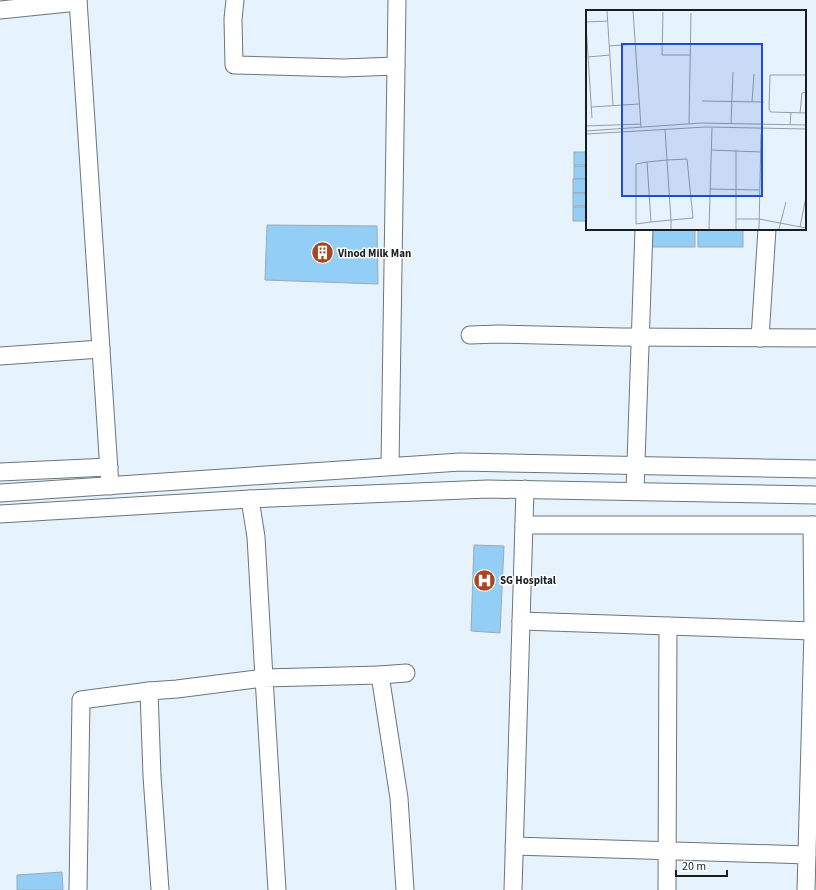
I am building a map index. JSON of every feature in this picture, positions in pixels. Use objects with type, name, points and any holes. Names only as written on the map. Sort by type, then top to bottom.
[{"type":"street","points":[[235,0],[233,19],[234,65],[343,68],[396,66]]},
{"type":"street","points":[[390,466],[398,0]]},
{"type":"street","points":[[0,10],[78,1],[110,486]]},
{"type":"street","points":[[635,492],[641,336],[641,270],[644,230]]},
{"type":"street","points":[[760,338],[767,230]]},
{"type":"street","points":[[470,335],[498,334],[816,338]]},
{"type":"street","points":[[0,356],[101,349]]},
{"type":"street","points":[[0,493],[460,462],[816,469]]},
{"type":"street","points":[[0,472],[109,467]]},
{"type":"street","points":[[0,514],[250,499],[488,489],[816,495]]},
{"type":"street","points":[[512,890],[525,489]]},
{"type":"street","points":[[250,499],[256,537],[277,890]]},
{"type":"street","points":[[524,525],[814,525],[813,631],[806,890]]},
{"type":"street","points":[[521,621],[813,631]]},
{"type":"street","points":[[667,890],[668,626]]},
{"type":"street","points":[[78,890],[81,700],[264,678],[406,673]]},
{"type":"street","points":[[380,675],[399,798],[405,890]]},
{"type":"street","points":[[148,691],[160,890]]},
{"type":"street","points":[[514,846],[807,855]]},
{"type":"building","points":[[574,152],[586,152],[586,165],[574,165]]},
{"type":"building","points":[[574,166],[586,166],[586,179],[574,179]]},
{"type":"building","points":[[573,179],[586,179],[586,193],[573,193]]},
{"type":"building","points":[[573,193],[586,193],[586,206],[573,206]]},
{"type":"building","points":[[573,207],[586,207],[586,221],[573,221]]},
{"type":"building","name":"Vinod Milk Man","points":[[267,225],[377,226],[378,284],[265,280]]},
{"type":"building","points":[[650,230],[695,230],[695,247],[650,247]]},
{"type":"building","points":[[698,230],[743,230],[743,247],[698,247]]},
{"type":"building","points":[[474,545],[504,546],[500,633],[471,631]]},
{"type":"building","points":[[62,872],[63,890],[17,890],[17,875]]},
{"type":"place","name":"Vinod Milk Man","points":[[322,253]]},
{"type":"place","name":"SG Hospital","points":[[484,580]]}]
